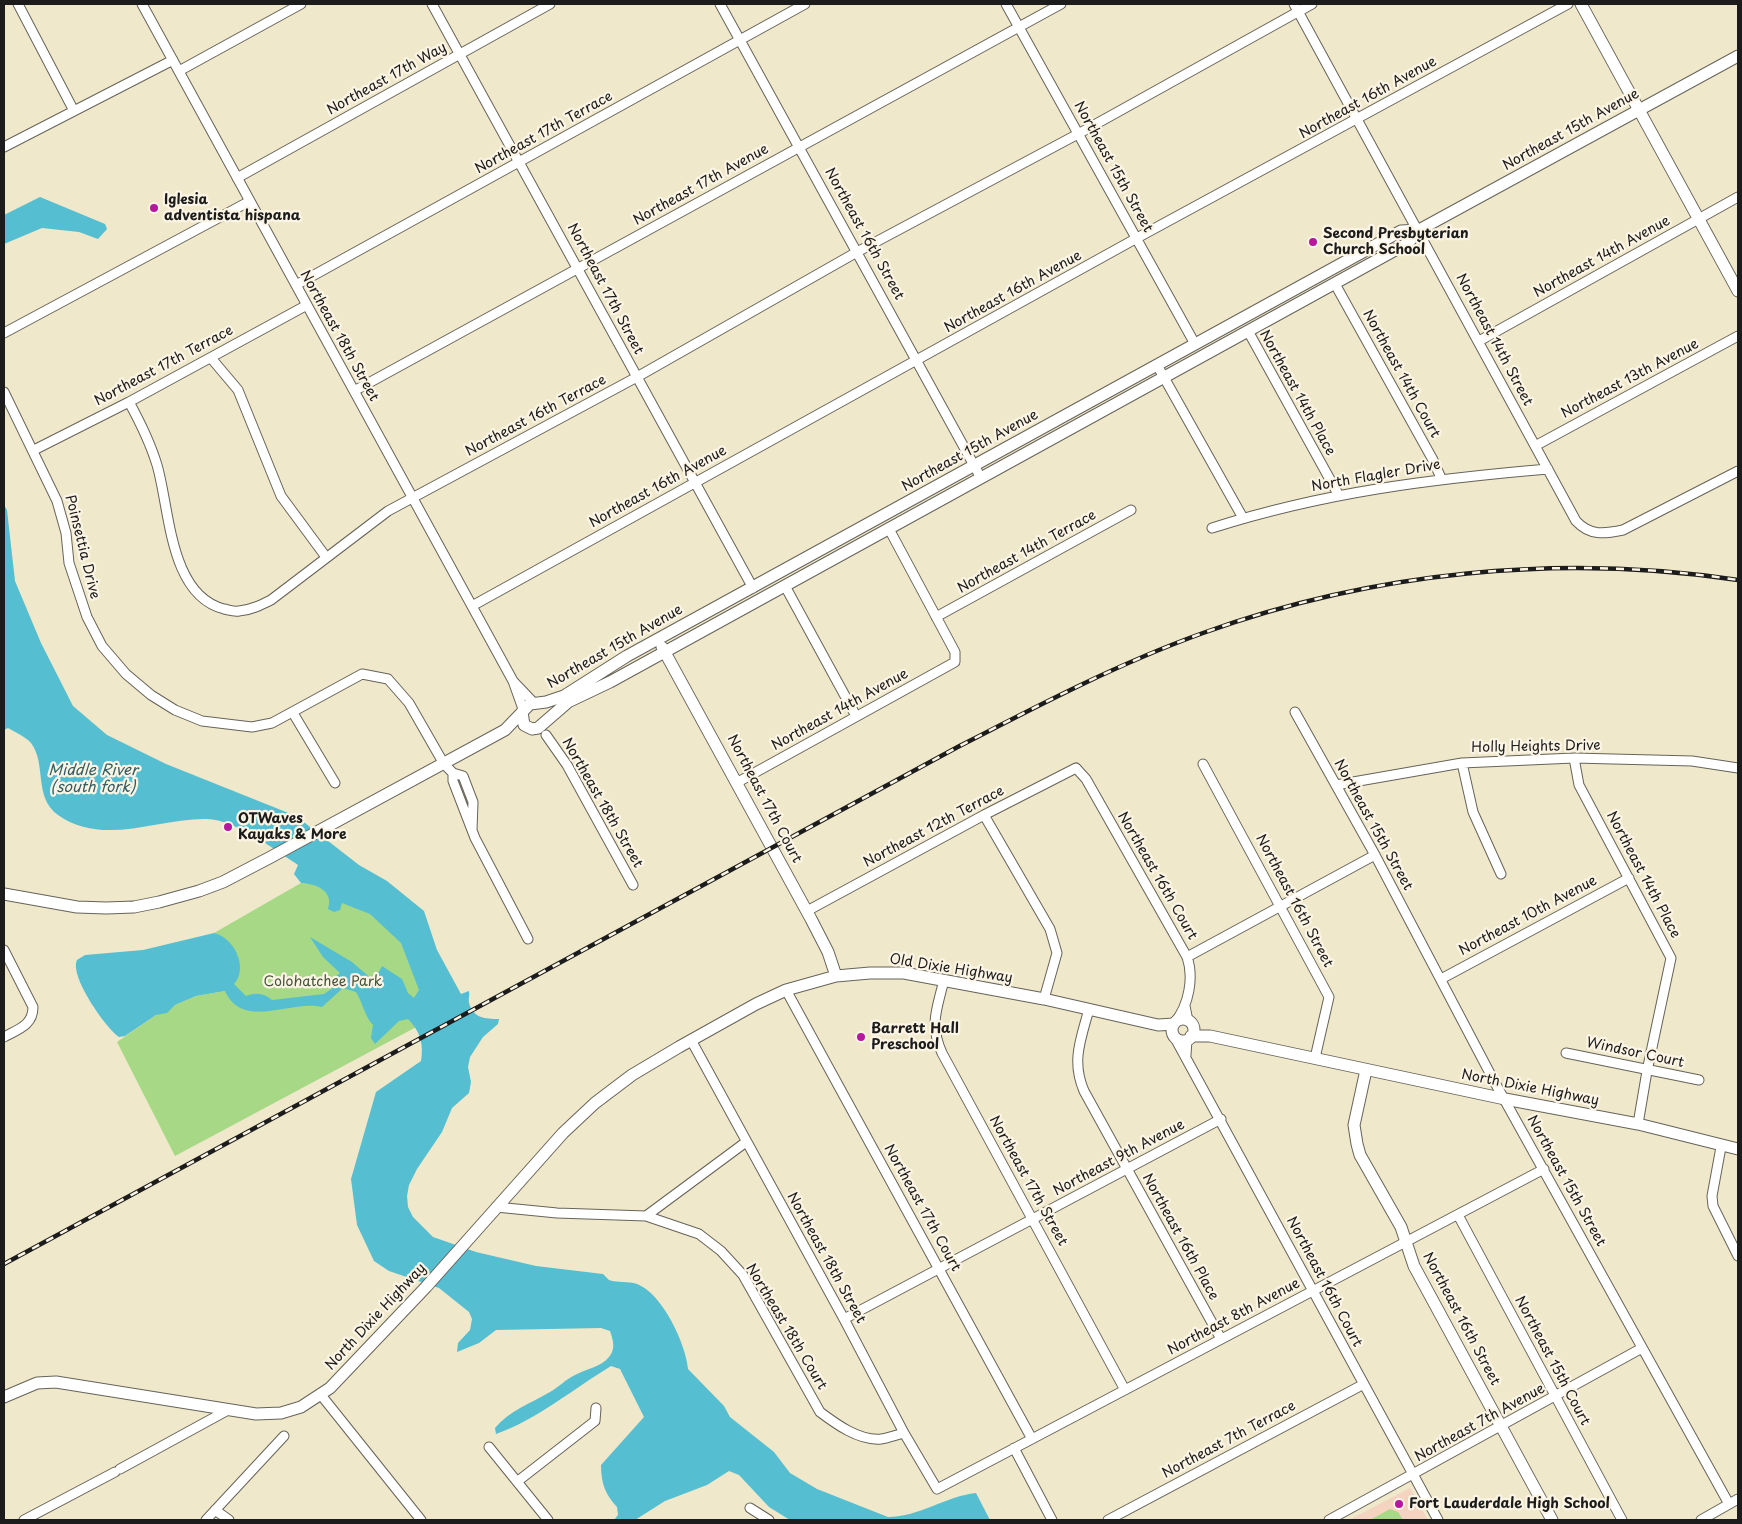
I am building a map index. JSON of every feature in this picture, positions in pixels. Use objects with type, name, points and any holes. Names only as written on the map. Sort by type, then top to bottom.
[{"type":"street","points":[[18,4],[74,111]]},
{"type":"street","name":"Northeast 18th Street","points":[[142,4],[513,681],[522,711]]},
{"type":"street","points":[[179,71],[301,4]]},
{"type":"street","name":"Northeast 17th Street","points":[[432,4],[753,588]]},
{"type":"street","name":"Northeast 17th Way","points":[[237,178],[550,4]]},
{"type":"street","name":"Northeast 16th Street","points":[[720,4],[981,478]]},
{"type":"street","name":"Northeast 17th Terrace","points":[[296,285],[805,4]]},
{"type":"street","name":"Northeast 15th Street","points":[[1006,4],[1195,344]]},
{"type":"street","name":"Northeast 17th Avenue","points":[[354,391],[798,146],[1061,4]]},
{"type":"street","name":"Northeast 16th Terrace","points":[[129,402],[148,440],[157,464],[174,548],[186,576],[199,596],[215,606],[237,612],[251,609],[272,600],[326,557],[388,512],[637,377],[857,252],[1078,134],[1296,8],[1312,4]]},
{"type":"street","name":"Northeast 16th Avenue","points":[[472,606],[1137,238],[1568,4]]},
{"type":"street","points":[[1581,4],[1738,291]]},
{"type":"street","name":"Northeast 14th Street","points":[[1296,8],[1419,230],[1576,521],[1584,530],[1606,534],[1623,530],[1738,471]]},
{"type":"street","name":"Northeast 15th Avenue","points":[[545,722],[568,702],[785,586],[1408,244],[1419,230],[1738,56]]},
{"type":"street","points":[[4,147],[173,60]]},
{"type":"street","name":"Northeast 14th Avenue","points":[[1479,341],[1738,197]]},
{"type":"street","points":[[4,333],[250,202]]},
{"type":"street","name":"Northeast 15th Avenue","points":[[536,703],[564,696],[605,669],[658,639],[1401,231],[1419,230]]},
{"type":"street","name":"Northeast 14th Court","points":[[1335,284],[1433,460],[1441,478]]},
{"type":"street","name":"Northeast 17th Terrace","points":[[34,450],[129,402],[307,305]]},
{"type":"street","name":"Northeast 14th Place","points":[[1248,331],[1338,494]]},
{"type":"street","name":"Northeast 13th Avenue","points":[[1536,446],[1738,336]]},
{"type":"street","points":[[211,358],[238,390],[281,496],[326,557]]},
{"type":"street","points":[[1158,365],[1243,518]]},
{"type":"street","name":"Poinsettia Drive","points":[[4,392],[34,450],[57,501],[66,533],[69,563],[87,617],[102,646],[126,674],[151,695],[174,710],[202,721],[252,727],[272,723],[293,713],[362,674],[388,678],[409,703],[444,764],[453,773],[463,776],[473,802],[472,830],[481,851],[528,939]]},
{"type":"street","name":"North Flagler Drive","points":[[1212,528],[1243,518],[1338,494],[1441,478],[1548,469]]},
{"type":"street","name":"Northeast 14th Terrace","points":[[936,617],[1131,510]]},
{"type":"street","points":[[888,529],[936,617]]},
{"type":"street","points":[[785,586],[856,716]]},
{"type":"street","name":"Northeast 14th Avenue","points":[[738,782],[955,662],[955,652],[936,617]]},
{"type":"street","name":"Northeast 17th Court","points":[[658,639],[738,782],[807,912],[828,952],[836,976]]},
{"type":"street","name":"Northeast 18th Street","points":[[513,681],[536,703]]},
{"type":"street","points":[[4,894],[77,907],[134,907],[206,889],[270,858],[505,730],[522,711],[536,703],[544,708],[545,722],[538,728],[505,730]]},
{"type":"street","points":[[522,711],[522,721],[530,728]]},
{"type":"street","name":"Northeast 15th Street","points":[[1295,712],[1375,855],[1505,1099],[1729,1504]]},
{"type":"street","points":[[293,713],[335,783]]},
{"type":"street","name":"Northeast 18th Street","points":[[545,722],[546,735],[567,765],[633,885]]},
{"type":"street","name":"Northeast 18th Street","points":[[530,728],[546,735]]},
{"type":"street","name":"Northeast 14th Place","points":[[1574,758],[1579,784],[1671,958],[1647,1071],[1638,1124]]},
{"type":"street","name":"Holly Heights Drive","points":[[1336,785],[1462,763],[1574,758],[1692,761],[1738,768]]},
{"type":"street","points":[[1462,763],[1473,812],[1501,874]]},
{"type":"street","name":"Northeast 16th Street","points":[[1203,764],[1329,997],[1315,1058]]},
{"type":"street","name":"Northeast 12th Terrace","points":[[807,912],[984,815],[1076,768]]},
{"type":"street","name":"Northeast 16th Court","points":[[1076,768],[1086,779],[1187,957],[1192,970],[1185,1005],[1174,1030],[1220,1119],[1438,1520]]},
{"type":"street","points":[[984,815],[1050,929],[1057,953],[1044,999]]},
{"type":"street","points":[[1187,957],[1375,855]]},
{"type":"street","name":"Northeast 10th Avenue","points":[[1441,979],[1629,878]]},
{"type":"street","points":[[4,950],[33,1007],[33,1017],[26,1026],[4,1037]]},
{"type":"street","name":"Old Dixie Highway","points":[[691,1040],[786,990],[836,976],[870,973],[904,974],[944,980],[1044,999],[1174,1030]]},
{"type":"street","name":"Northeast 17th Street","points":[[944,980],[933,1024],[935,1037],[1125,1390]]},
{"type":"street","name":"Northeast 17th Court","points":[[786,990],[1032,1439]]},
{"type":"street","name":"Northeast 16th Court","points":[[1185,1005],[1190,1031],[1187,1057]]},
{"type":"street","name":"Northeast 16th Place","points":[[1089,1009],[1077,1058],[1077,1074],[1221,1339]]},
{"type":"street","points":[[1190,1031],[1181,1041],[1174,1030],[1182,1020],[1190,1031],[1315,1058]]},
{"type":"street","name":"Northeast 18th Street","points":[[691,1040],[844,1319],[904,1433],[938,1489]]},
{"type":"street","name":"North Dixie Highway","points":[[4,1397],[37,1383],[65,1382],[256,1414],[281,1412],[301,1407],[321,1395],[426,1287],[563,1133],[595,1103],[632,1075],[691,1040]]},
{"type":"street","name":"Windsor Court","points":[[1566,1053],[1647,1071],[1699,1080]]},
{"type":"street","name":"North Dixie Highway","points":[[1315,1058],[1505,1099],[1638,1124],[1738,1149]]},
{"type":"street","name":"Northeast 16th Street","points":[[1366,1070],[1354,1124],[1360,1155],[1400,1227],[1414,1266],[1552,1520]]},
{"type":"street","name":"Northeast 9th Avenue","points":[[844,1319],[1220,1119]]},
{"type":"street","points":[[646,1216],[746,1142]]},
{"type":"street","points":[[1720,1146],[1712,1196],[1713,1206],[1738,1256]]},
{"type":"street","name":"Northeast 8th Avenue","points":[[938,1489],[1544,1169]]},
{"type":"street","name":"Northeast 18th Court","points":[[496,1207],[557,1213],[646,1216],[699,1234],[721,1251],[743,1275],[820,1412],[837,1425],[859,1435],[879,1439],[904,1433]]},
{"type":"street","name":"Northeast 15th Court","points":[[1458,1215],[1622,1520]]},
{"type":"street","name":"Northeast 7th Avenue","points":[[1329,1520],[1556,1397],[1642,1348]]},
{"type":"street","name":"Northeast 7th Terrace","points":[[1108,1520],[1364,1384]]},
{"type":"street","points":[[321,1395],[421,1520]]},
{"type":"street","points":[[518,1481],[595,1421],[596,1408]]},
{"type":"street","points":[[29,1519],[228,1410]]},
{"type":"street","points":[[206,1520],[284,1436]]},
{"type":"street","points":[[489,1447],[548,1520]]},
{"type":"street","points":[[1014,1448],[1052,1520]]},
{"type":"street","points":[[1701,1520],[1738,1499]]},
{"type":"street","points":[[750,1508],[769,1520]]},
{"type":"street","points":[[215,1510],[229,1520]]},
{"type":"shaded area","name":"Fort Lauderdale High School","points":[[1410,1488],[1428,1520],[1349,1520]]},
{"type":"green space","name":"Colohatchee Park","points":[[301,883],[312,884],[380,916],[410,940],[429,991],[420,1025],[175,1156],[117,1042],[156,1015],[167,1012],[175,1005],[196,996],[225,991],[238,956],[225,939],[214,933]]},
{"type":"green space","points":[[1390,1509],[1398,1512],[1403,1520],[1370,1520]]},
{"type":"water","points":[[40,197],[105,224],[107,229],[98,239],[79,232],[42,228],[4,244],[4,215]]},
{"type":"water","name":"Middle River (south fork)","points":[[4,505],[7,510],[15,581],[41,643],[73,706],[107,735],[166,764],[296,816],[359,865],[387,881],[424,911],[437,950],[461,994],[469,991],[469,1003],[473,1012],[480,1017],[499,1019],[498,1024],[483,1037],[470,1057],[468,1067],[471,1082],[469,1093],[452,1108],[442,1132],[417,1169],[409,1185],[408,1207],[413,1217],[433,1237],[476,1252],[536,1266],[603,1274],[609,1280],[634,1283],[646,1289],[664,1308],[678,1333],[688,1369],[724,1406],[730,1417],[774,1452],[790,1473],[817,1489],[888,1517],[911,1514],[954,1498],[976,1493],[990,1520],[790,1520],[769,1507],[739,1475],[729,1471],[707,1485],[665,1501],[635,1520],[614,1520],[618,1515],[617,1507],[604,1488],[601,1465],[644,1417],[620,1369],[611,1366],[541,1412],[496,1434],[495,1428],[514,1412],[579,1373],[598,1366],[606,1360],[613,1351],[613,1341],[610,1331],[601,1328],[496,1330],[479,1343],[457,1352],[458,1343],[470,1330],[472,1319],[469,1312],[439,1288],[389,1271],[374,1261],[357,1225],[351,1179],[376,1092],[421,1061],[422,1049],[420,1038],[416,1028],[408,1019],[399,1021],[375,1044],[371,1038],[373,1025],[356,992],[343,988],[322,1007],[296,1007],[255,1012],[243,1009],[233,1003],[225,991],[196,996],[175,1005],[167,1013],[156,1015],[125,1036],[119,1037],[98,1013],[83,989],[76,968],[77,960],[85,955],[143,950],[214,933],[228,940],[237,954],[240,970],[234,984],[246,996],[260,994],[272,1000],[324,994],[334,987],[332,979],[340,973],[323,957],[310,937],[352,962],[374,981],[382,966],[402,979],[408,993],[414,998],[419,990],[401,943],[370,914],[342,903],[340,910],[334,912],[328,909],[329,897],[326,893],[313,885],[301,883],[294,874],[298,865],[230,824],[207,819],[131,829],[93,829],[75,824],[58,815],[50,808],[45,799],[36,751],[31,743],[23,737],[8,728],[4,730]]},
{"type":"railway","points":[[4,1264],[954,749],[1077,687],[1171,645],[1267,612],[1333,595],[1400,582],[1467,574],[1535,569],[1603,568],[1671,572],[1738,580]]},
{"type":"place","name":"Iglesia adventista hispana","points":[[154,208]]},
{"type":"place","name":"Second Presbyterian Church School","points":[[1313,242]]},
{"type":"place","name":"OTWaves Kayaks & More","points":[[228,827]]},
{"type":"place","name":"Barrett Hall Preschool","points":[[861,1037]]},
{"type":"place","name":"Fort Lauderdale High School","points":[[1399,1504]]}]
